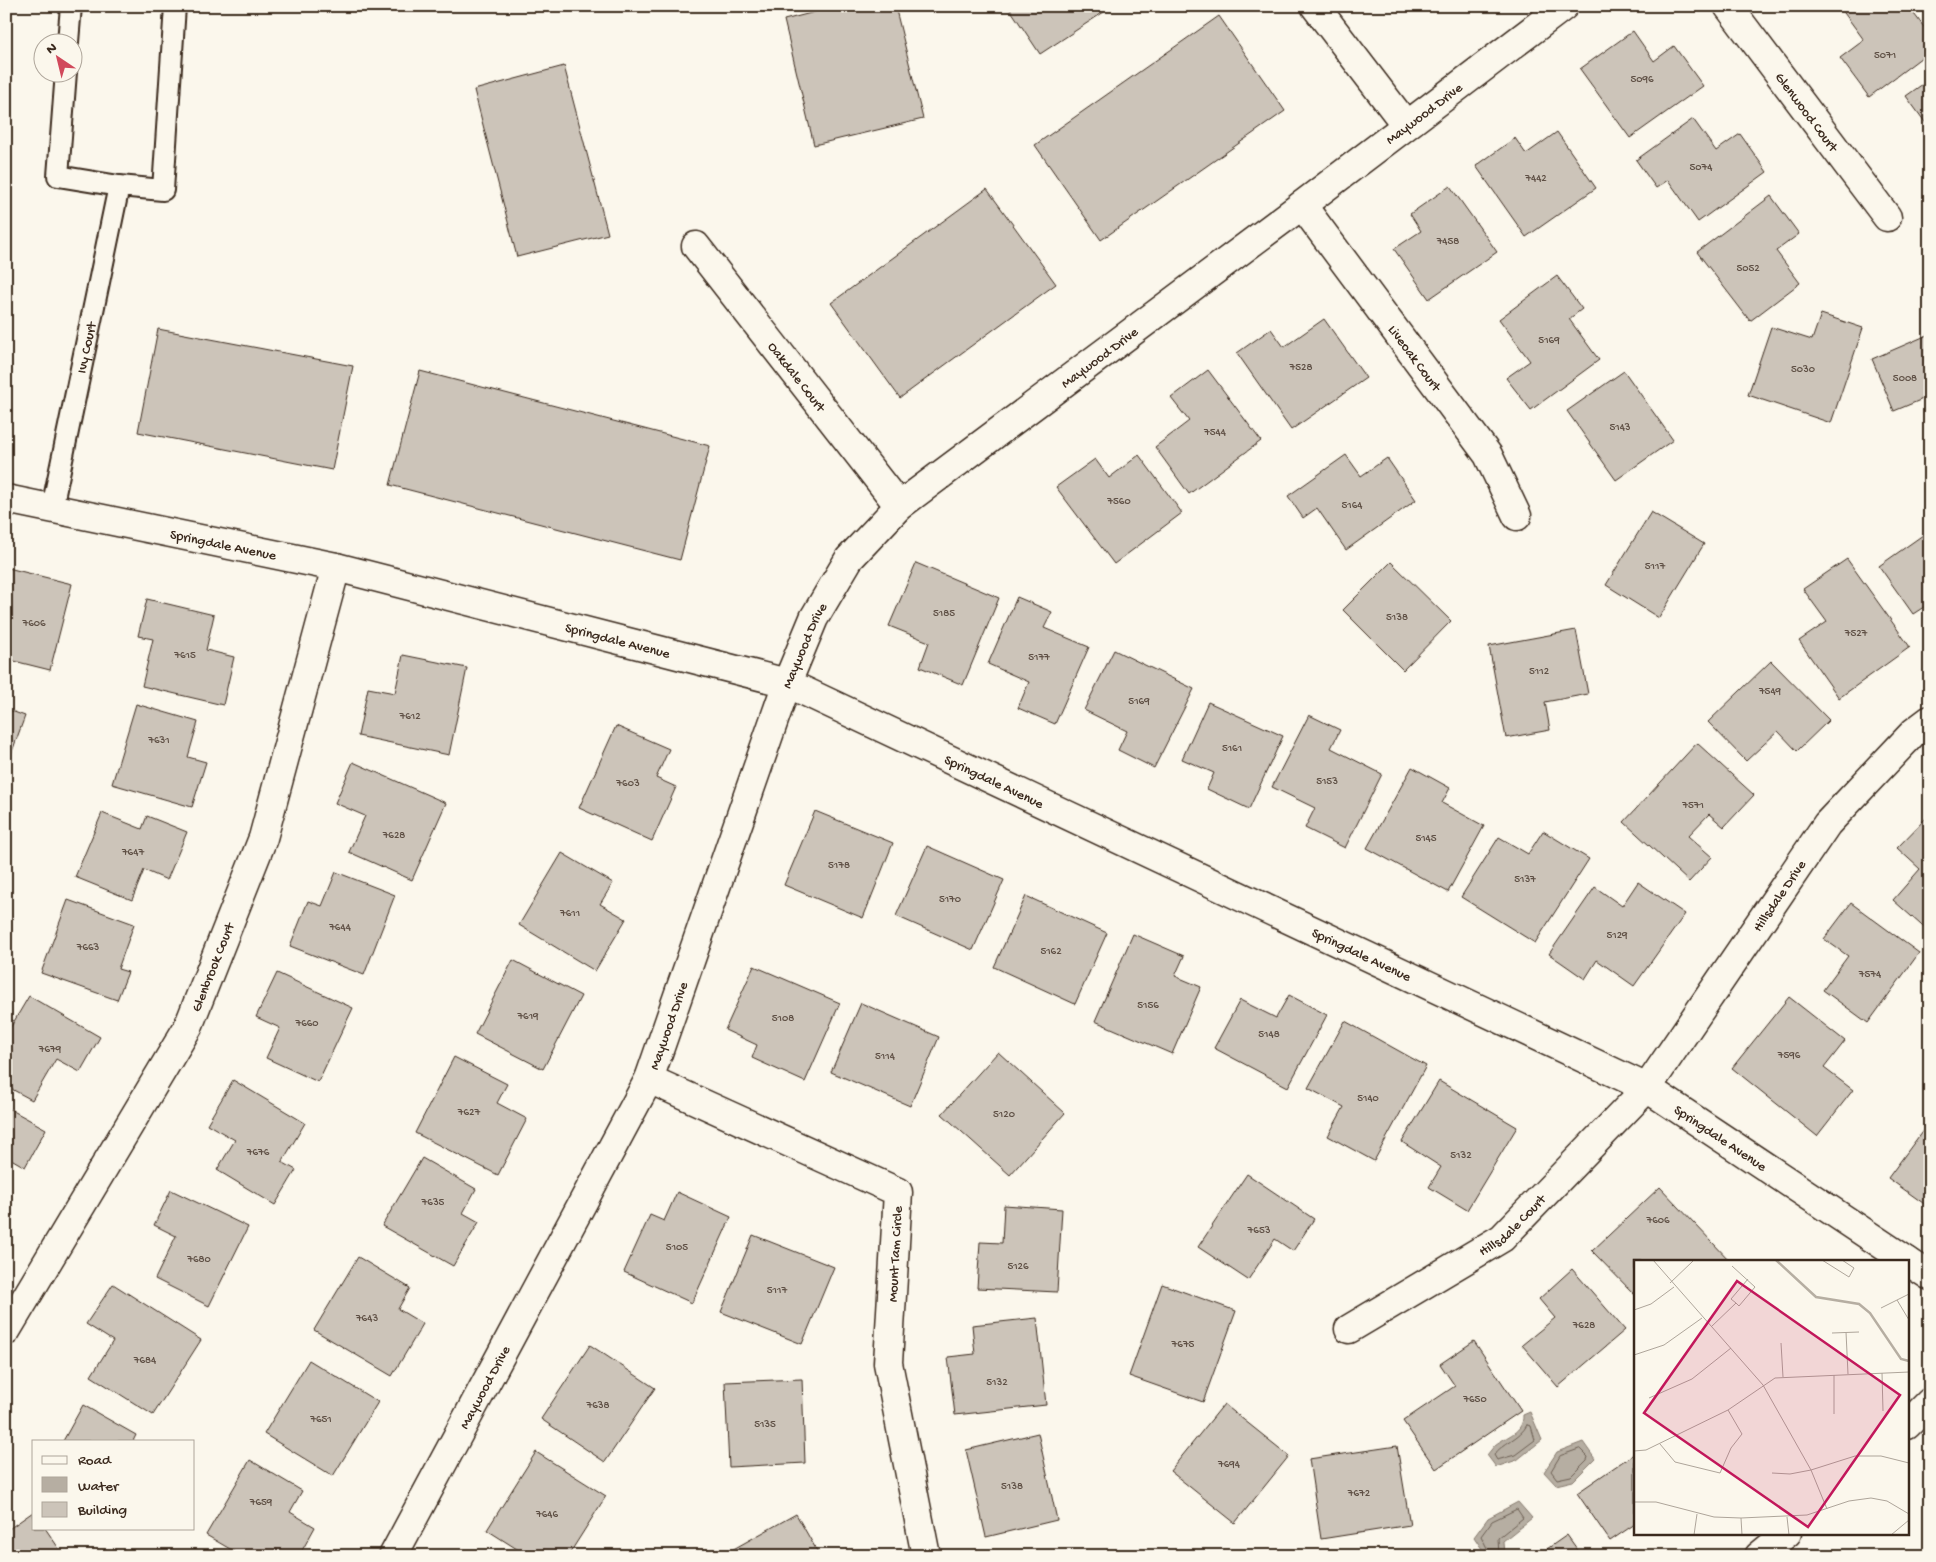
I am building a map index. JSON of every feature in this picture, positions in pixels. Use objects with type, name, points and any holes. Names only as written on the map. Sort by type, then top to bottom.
[{"type":"street","points":[[1314,6],[1406,125]]},
{"type":"street","name":"Maywood Drive","points":[[393,1556],[649,1079],[787,683],[814,618],[849,559],[899,506],[1302,205],[1564,6]]},
{"type":"street","name":"Glenwood Court","points":[[1728,6],[1887,217]]},
{"type":"street","name":"Liveoak Court","points":[[1302,205],[1488,455],[1517,516]]},
{"type":"street","name":"Oakdale Court","points":[[696,246],[899,506]]},
{"type":"street","name":"Springdale Avenue","points":[[6,499],[336,567],[787,683],[1647,1088],[1905,1260]]},
{"type":"street","name":"Glenbrook Court","points":[[6,1331],[188,1027],[263,838],[336,567]]},
{"type":"street","name":"Hillsdale Drive","points":[[1647,1088],[1827,824],[1914,732],[1930,720]]},
{"type":"street","name":"Mount Tam Circle","points":[[649,1079],[898,1192],[888,1364],[926,1556]]},
{"type":"street","name":"Hillsdale Court","points":[[1349,1329],[1502,1238],[1647,1088]]},
{"type":"street","name":"Springdale Avenue","points":[[1908,1262],[1930,1276]]},
{"type":"street","points":[[1908,1424],[1930,1402]]},
{"type":"street","points":[[1759,1556],[1786,1534]]},
{"type":"lane","points":[[69,32],[71,6]]},
{"type":"lane","points":[[65,82],[58,176],[118,186],[163,190],[175,6]]},
{"type":"lane","name":"Ivy Court","points":[[52,508],[118,186]]},
{"type":"water","points":[[1530,1412],[1542,1440],[1517,1460],[1496,1467],[1487,1455],[1495,1445],[1514,1433],[1521,1426],[1523,1415]]},
{"type":"water","points":[[1583,1442],[1595,1459],[1573,1481],[1556,1485],[1544,1472],[1557,1452]]},
{"type":"water","points":[[1518,1502],[1532,1518],[1503,1541],[1504,1556],[1486,1555],[1474,1537],[1488,1518]]},
{"type":"building","points":[[6,6],[10,6],[6,44]]},
{"type":"building","points":[[838,6],[895,6],[923,119],[814,145],[784,20]]},
{"type":"building","points":[[1008,6],[1113,6],[1040,54]]},
{"type":"building","points":[[1399,6],[1410,6],[1403,12]]},
{"type":"building","points":[[1839,6],[1908,6],[1930,35],[1930,51],[1869,97],[1840,58],[1864,40]]},
{"type":"building","points":[[1219,16],[1285,111],[1101,240],[1035,145]]},
{"type":"building","points":[[1633,31],[1654,61],[1674,46],[1703,86],[1630,138],[1580,69]]},
{"type":"building","points":[[564,66],[608,234],[517,257],[474,90]]},
{"type":"building","points":[[1930,79],[1930,129],[1906,96]]},
{"type":"building","points":[[1693,119],[1716,151],[1740,134],[1767,172],[1698,222],[1668,180],[1656,188],[1636,160]]},
{"type":"building","points":[[1557,132],[1596,188],[1526,237],[1476,166],[1515,138],[1526,154]]},
{"type":"building","points":[[1450,186],[1497,252],[1429,299],[1394,249],[1421,231],[1410,214]]},
{"type":"building","points":[[987,189],[1056,284],[900,398],[831,303]]},
{"type":"building","points":[[1771,196],[1799,234],[1776,251],[1800,283],[1750,321],[1697,252]]},
{"type":"building","points":[[1557,276],[1582,309],[1569,319],[1599,360],[1531,410],[1506,378],[1530,361],[1499,319]]},
{"type":"building","points":[[1821,314],[1863,328],[1831,423],[1748,395],[1771,327],[1812,340]]},
{"type":"building","points":[[1324,319],[1366,378],[1291,430],[1237,353],[1271,329],[1284,347]]},
{"type":"building","points":[[158,329],[353,366],[332,470],[138,432]]},
{"type":"building","points":[[1930,334],[1930,396],[1894,411],[1872,359]]},
{"type":"building","points":[[1208,370],[1261,441],[1189,494],[1155,447],[1189,421],[1171,398]]},
{"type":"building","points":[[420,371],[710,446],[680,560],[390,485]]},
{"type":"building","points":[[1624,371],[1673,440],[1616,480],[1567,411]]},
{"type":"building","points":[[1139,455],[1182,513],[1114,564],[1056,487],[1095,459],[1109,478]]},
{"type":"building","points":[[1346,455],[1361,476],[1387,458],[1416,500],[1346,550],[1317,508],[1303,518],[1288,496]]},
{"type":"building","points":[[1651,512],[1704,544],[1659,618],[1606,585]]},
{"type":"building","points":[[1930,530],[1930,603],[1913,614],[1879,566]]},
{"type":"building","points":[[1847,559],[1910,647],[1839,698],[1799,641],[1827,622],[1803,589]]},
{"type":"building","points":[[1391,562],[1451,621],[1403,670],[1343,610]]},
{"type":"building","points":[[916,563],[999,598],[963,685],[920,667],[929,642],[889,626]]},
{"type":"building","points":[[8,568],[72,584],[50,670],[6,659]]},
{"type":"building","points":[[1017,597],[1052,612],[1044,628],[1089,647],[1055,724],[1018,708],[1029,682],[988,664]]},
{"type":"building","points":[[147,599],[214,615],[206,650],[234,657],[223,705],[142,686],[153,639],[138,636]]},
{"type":"building","points":[[1576,630],[1588,694],[1545,702],[1550,730],[1506,738],[1489,646]]},
{"type":"building","points":[[1114,650],[1194,689],[1154,768],[1118,750],[1127,731],[1084,710]]},
{"type":"building","points":[[403,655],[467,668],[449,755],[358,736],[368,688],[395,693]]},
{"type":"building","points":[[1771,661],[1829,720],[1797,751],[1778,731],[1746,761],[1708,722]]},
{"type":"building","points":[[1208,702],[1283,736],[1249,809],[1207,789],[1214,773],[1182,759]]},
{"type":"building","points":[[136,704],[198,722],[188,757],[206,762],[192,807],[112,784]]},
{"type":"building","points":[[6,709],[25,716],[6,768]]},
{"type":"building","points":[[1309,715],[1340,730],[1331,748],[1382,774],[1345,848],[1305,828],[1315,808],[1272,787]]},
{"type":"building","points":[[616,726],[669,749],[656,778],[676,787],[652,841],[579,808]]},
{"type":"building","points":[[1697,743],[1754,795],[1724,827],[1709,814],[1688,836],[1712,857],[1689,882],[1624,822]]},
{"type":"building","points":[[353,762],[446,803],[412,880],[349,852],[365,816],[335,803]]},
{"type":"building","points":[[1412,767],[1450,788],[1442,803],[1484,826],[1448,892],[1367,848]]},
{"type":"building","points":[[815,811],[893,843],[863,918],[784,885]]},
{"type":"building","points":[[102,813],[142,829],[147,816],[187,832],[167,880],[144,870],[132,900],[75,877]]},
{"type":"building","points":[[1928,816],[1930,818],[1930,933],[1893,900],[1920,869],[1897,848]]},
{"type":"building","points":[[1543,831],[1589,859],[1535,943],[1461,897],[1499,837],[1528,854]]},
{"type":"building","points":[[927,846],[1004,880],[973,950],[896,916]]},
{"type":"building","points":[[562,853],[613,883],[600,904],[626,919],[595,971],[519,925]]},
{"type":"building","points":[[336,872],[395,895],[364,975],[290,946],[308,901],[322,906]]},
{"type":"building","points":[[1638,882],[1685,914],[1634,986],[1597,960],[1585,979],[1549,954],[1595,887],[1622,906]]},
{"type":"building","points":[[1026,896],[1107,933],[1075,1004],[994,967]]},
{"type":"building","points":[[68,900],[134,924],[118,969],[128,972],[117,1000],[41,973]]},
{"type":"building","points":[[1851,903],[1919,953],[1868,1023],[1823,990],[1848,956],[1824,939]]},
{"type":"building","points":[[1133,934],[1184,956],[1175,976],[1201,987],[1172,1054],[1095,1021]]},
{"type":"building","points":[[513,960],[581,996],[543,1069],[475,1034]]},
{"type":"building","points":[[754,966],[840,1003],[805,1082],[752,1058],[757,1045],[725,1030]]},
{"type":"building","points":[[277,973],[353,1008],[318,1082],[266,1058],[280,1028],[256,1017]]},
{"type":"building","points":[[1289,995],[1327,1015],[1288,1087],[1214,1048],[1240,1000],[1276,1018]]},
{"type":"building","points":[[29,996],[100,1037],[80,1072],[56,1059],[32,1100],[6,1086],[6,1035]]},
{"type":"building","points":[[1789,997],[1845,1041],[1824,1068],[1853,1090],[1817,1136],[1732,1068]]},
{"type":"building","points":[[861,1003],[939,1037],[910,1106],[831,1072]]},
{"type":"building","points":[[1345,1021],[1426,1066],[1374,1161],[1328,1136],[1344,1107],[1308,1088]]},
{"type":"building","points":[[998,1052],[1065,1113],[1010,1175],[942,1114]]},
{"type":"building","points":[[454,1057],[507,1084],[497,1103],[527,1119],[498,1175],[415,1133]]},
{"type":"building","points":[[233,1080],[305,1123],[282,1162],[296,1170],[275,1205],[217,1170],[235,1140],[207,1124]]},
{"type":"building","points":[[1439,1081],[1517,1127],[1467,1210],[1429,1187],[1441,1167],[1402,1142]]},
{"type":"building","points":[[6,1107],[46,1129],[25,1167],[6,1156]]},
{"type":"building","points":[[1930,1121],[1930,1208],[1888,1178]]},
{"type":"building","points":[[422,1158],[476,1189],[463,1213],[479,1222],[453,1266],[382,1226]]},
{"type":"building","points":[[1247,1174],[1314,1219],[1293,1251],[1275,1239],[1248,1280],[1198,1247]]},
{"type":"building","points":[[1660,1187],[1729,1260],[1634,1260],[1634,1294],[1592,1251]]},
{"type":"building","points":[[171,1190],[248,1227],[209,1306],[155,1279],[176,1236],[154,1225]]},
{"type":"building","points":[[677,1192],[731,1217],[692,1303],[624,1272],[650,1215],[664,1221]]},
{"type":"building","points":[[1004,1205],[1062,1209],[1057,1292],[977,1288],[980,1242],[1002,1243]]},
{"type":"building","points":[[753,1235],[834,1267],[802,1344],[721,1312]]},
{"type":"building","points":[[358,1257],[410,1288],[398,1309],[423,1324],[392,1376],[314,1330]]},
{"type":"building","points":[[1572,1269],[1625,1330],[1558,1387],[1522,1345],[1555,1318],[1539,1299]]},
{"type":"building","points":[[113,1284],[201,1340],[153,1415],[91,1376],[113,1341],[86,1324]]},
{"type":"building","points":[[1162,1284],[1236,1311],[1203,1402],[1129,1376]]},
{"type":"building","points":[[1037,1318],[1046,1405],[955,1415],[948,1357],[975,1354],[972,1325]]},
{"type":"building","points":[[1474,1341],[1521,1411],[1436,1469],[1403,1421],[1455,1386],[1440,1364]]},
{"type":"building","points":[[590,1345],[655,1388],[605,1462],[541,1419]]},
{"type":"building","points":[[309,1360],[378,1402],[333,1476],[264,1434]]},
{"type":"building","points":[[802,1379],[805,1463],[729,1467],[725,1382]]},
{"type":"building","points":[[1224,1404],[1289,1456],[1235,1523],[1170,1471]]},
{"type":"building","points":[[83,1405],[136,1435],[134,1440],[64,1440]]},
{"type":"building","points":[[1038,1433],[1057,1520],[986,1537],[966,1450]]},
{"type":"building","points":[[1397,1446],[1410,1525],[1321,1539],[1309,1459]]},
{"type":"building","points":[[536,1452],[606,1496],[568,1556],[528,1556],[487,1530]]},
{"type":"building","points":[[1634,1454],[1634,1525],[1610,1541],[1577,1493]]},
{"type":"building","points":[[250,1460],[302,1491],[290,1512],[315,1527],[299,1556],[242,1556],[206,1535]]},
{"type":"building","points":[[32,1513],[32,1530],[46,1530],[64,1556],[6,1556],[6,1531]]},
{"type":"building","points":[[796,1514],[820,1556],[721,1556]]},
{"type":"building","points":[[1567,1535],[1582,1556],[1537,1556]]},
{"type":"building","points":[[1031,1554],[1074,1556],[1031,1556]]}]
